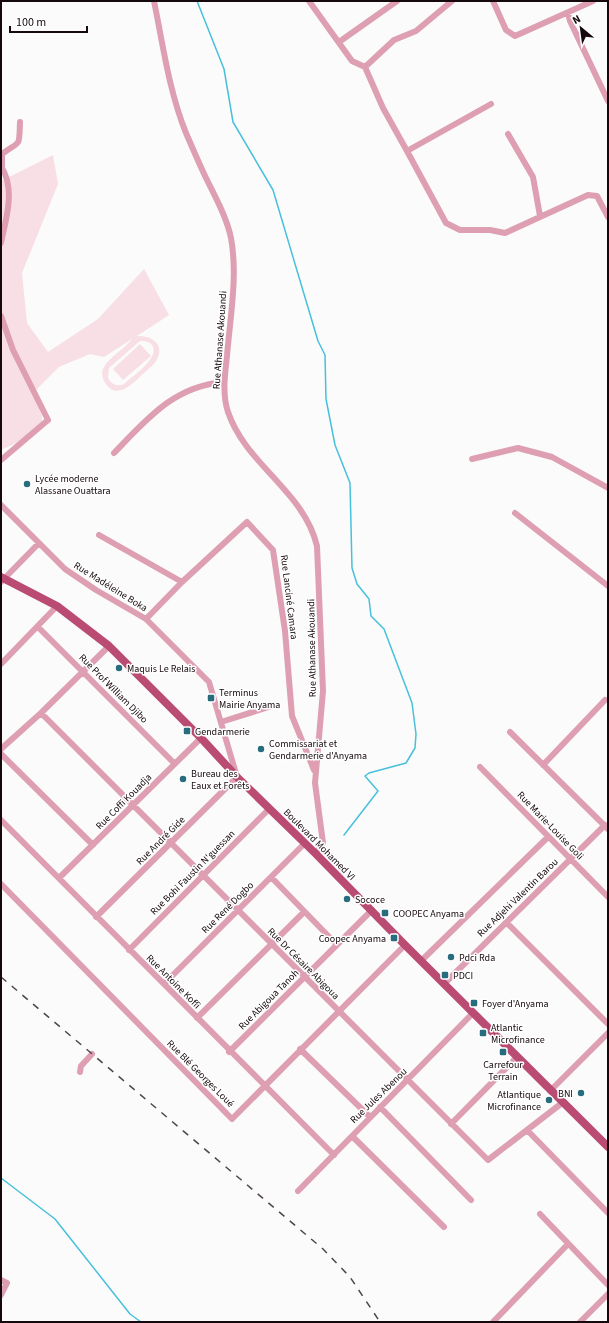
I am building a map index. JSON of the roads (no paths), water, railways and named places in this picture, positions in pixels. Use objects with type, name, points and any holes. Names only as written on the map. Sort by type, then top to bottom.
[{"type":"main road","name":"Boulevard Mohamed VI","points":[[2,579],[57,606],[109,646],[201,738],[237,778],[316,854],[372,910],[404,945],[608,1147]]},
{"type":"street","name":"Rue Athanase Akouandi","points":[[154,1],[177,107],[186,132],[221,208],[233,252],[232,294],[224,382],[228,410],[234,426],[254,456],[296,502],[314,533],[317,546],[323,691],[315,783],[323,843],[316,854]]},
{"type":"street","points":[[309,1],[352,61],[365,67],[383,108],[408,151],[446,223],[460,230],[490,230],[505,233],[540,216],[568,206],[588,195],[597,196],[608,217]]},
{"type":"street","points":[[339,42],[397,1]]},
{"type":"street","points":[[365,67],[394,40],[416,31],[452,1]]},
{"type":"street","points":[[493,1],[506,30],[515,36],[593,1]]},
{"type":"street","points":[[568,13],[570,21],[608,101]]},
{"type":"street","points":[[408,151],[491,104]]},
{"type":"street","points":[[1,243],[10,200],[6,176],[1,167],[2,154],[17,145],[19,141],[20,122]]},
{"type":"street","points":[[508,134],[533,176],[540,216]]},
{"type":"street","points":[[1,316],[13,350],[48,420],[1,460]]},
{"type":"street","points":[[114,453],[144,422],[181,393],[208,383],[224,382]]},
{"type":"street","points":[[472,459],[518,448],[552,457],[608,488]]},
{"type":"street","name":"Rue Madéleine Boka","points":[[2,507],[65,569],[96,590],[146,620],[209,682],[222,722],[237,778]]},
{"type":"street","points":[[515,513],[608,586]]},
{"type":"street","name":"Rue Lanciné Camara","points":[[146,620],[182,582],[247,522],[274,550],[284,631],[292,716],[315,772]]},
{"type":"street","points":[[99,536],[182,582]]},
{"type":"street","points":[[2,579],[39,543]]},
{"type":"street","points":[[1,664],[57,606]]},
{"type":"street","name":"Rue Prof William Djibo","points":[[38,627],[174,763]]},
{"type":"street","points":[[1,749],[41,713],[109,646]]},
{"type":"street","points":[[543,765],[605,700]]},
{"type":"street","points":[[222,722],[275,705]]},
{"type":"street","name":"Rue Dr Césaire Abigoua","points":[[41,713],[488,1160],[562,1103]]},
{"type":"street","points":[[510,732],[606,827]]},
{"type":"street","name":"Rue Coffi Kouadja","points":[[59,878],[201,738]]},
{"type":"street","points":[[1,754],[93,845]]},
{"type":"street","name":"Rue Marie-Louise Goli","points":[[480,767],[608,897]]},
{"type":"street","name":"Rue André Gide","points":[[96,917],[237,778]]},
{"type":"street","name":"Rue Bohi Faustin N'guessan","points":[[129,950],[270,809]]},
{"type":"street","name":"Rue Antoine Koffi","points":[[1,820],[334,1155]]},
{"type":"street","name":"Rue Adjehi Valentin Barou","points":[[444,984],[506,922],[606,827]]},
{"type":"street","points":[[421,961],[548,837]]},
{"type":"street","name":"Rue René Dogbo","points":[[164,984],[304,844]]},
{"type":"street","points":[[271,877],[337,945]]},
{"type":"street","name":"Rue Blé Georges Loué","points":[[1,884],[232,1119],[404,945]]},
{"type":"street","name":"Rue Abigoua Tanoh","points":[[230,1052],[372,910]]},
{"type":"street","points":[[197,1018],[304,912]]},
{"type":"street","points":[[506,922],[608,1024]]},
{"type":"street","name":"Rue Jules Abenou","points":[[298,1191],[473,1014]]},
{"type":"street","points":[[550,1091],[608,1033]]},
{"type":"street","points":[[300,1049],[370,1117]]},
{"type":"street","points":[[80,1072],[81,1066],[92,1054]]},
{"type":"street","points":[[451,1124],[518,1057]]},
{"type":"street","points":[[380,1107],[471,1200]]},
{"type":"street","points":[[527,1130],[608,1213]]},
{"type":"street","points":[[352,1136],[444,1227]]},
{"type":"street","points":[[540,1214],[608,1285]]},
{"type":"street","points":[[493,1322],[568,1244]]},
{"type":"street","points":[[1,1280],[7,1283],[1,1295]]},
{"type":"street","points":[[580,1322],[608,1294]]},
{"type":"waterway","points":[[197,1],[224,69],[233,122],[273,190],[318,341],[325,355],[326,399],[335,445],[350,483],[352,568],[357,584],[369,599],[371,616],[384,629],[412,703],[416,734],[415,748],[406,763],[369,773],[365,776],[378,791],[344,835]]},
{"type":"waterway","points":[[1,1178],[55,1219],[130,1314],[141,1322]]},
{"type":"railway","points":[[1,977],[323,1249],[350,1277],[380,1322]]},
{"type":"place","name":"Lycée moderne Alassane Ouattara","points":[[27,484]]},
{"type":"place","name":"Maquis Le Relais","points":[[119,668]]},
{"type":"place","name":"Terminus Mairie Anyama","points":[[211,698]]},
{"type":"place","name":"Gendarmerie","points":[[187,731]]},
{"type":"place","name":"Commissariat et Gendarmerie d'Anyama","points":[[261,749]]},
{"type":"place","name":"Bureau des Eaux et Forêts","points":[[183,779]]},
{"type":"place","name":"Sococe","points":[[347,899]]},
{"type":"place","name":"COOPEC Anyama","points":[[385,913]]},
{"type":"place","name":"Coopec Anyama","points":[[394,938]]},
{"type":"place","name":"Pdci Rda","points":[[451,957]]},
{"type":"place","name":"PDCI","points":[[445,975]]},
{"type":"place","name":"Foyer d'Anyama","points":[[474,1003]]},
{"type":"place","name":"Atlantic Microfinance","points":[[483,1033]]},
{"type":"place","name":"Carrefour Terrain","points":[[503,1052]]},
{"type":"place","name":"BNI","points":[[581,1093]]},
{"type":"place","name":"Atlantique Microfinance","points":[[549,1100]]}]
